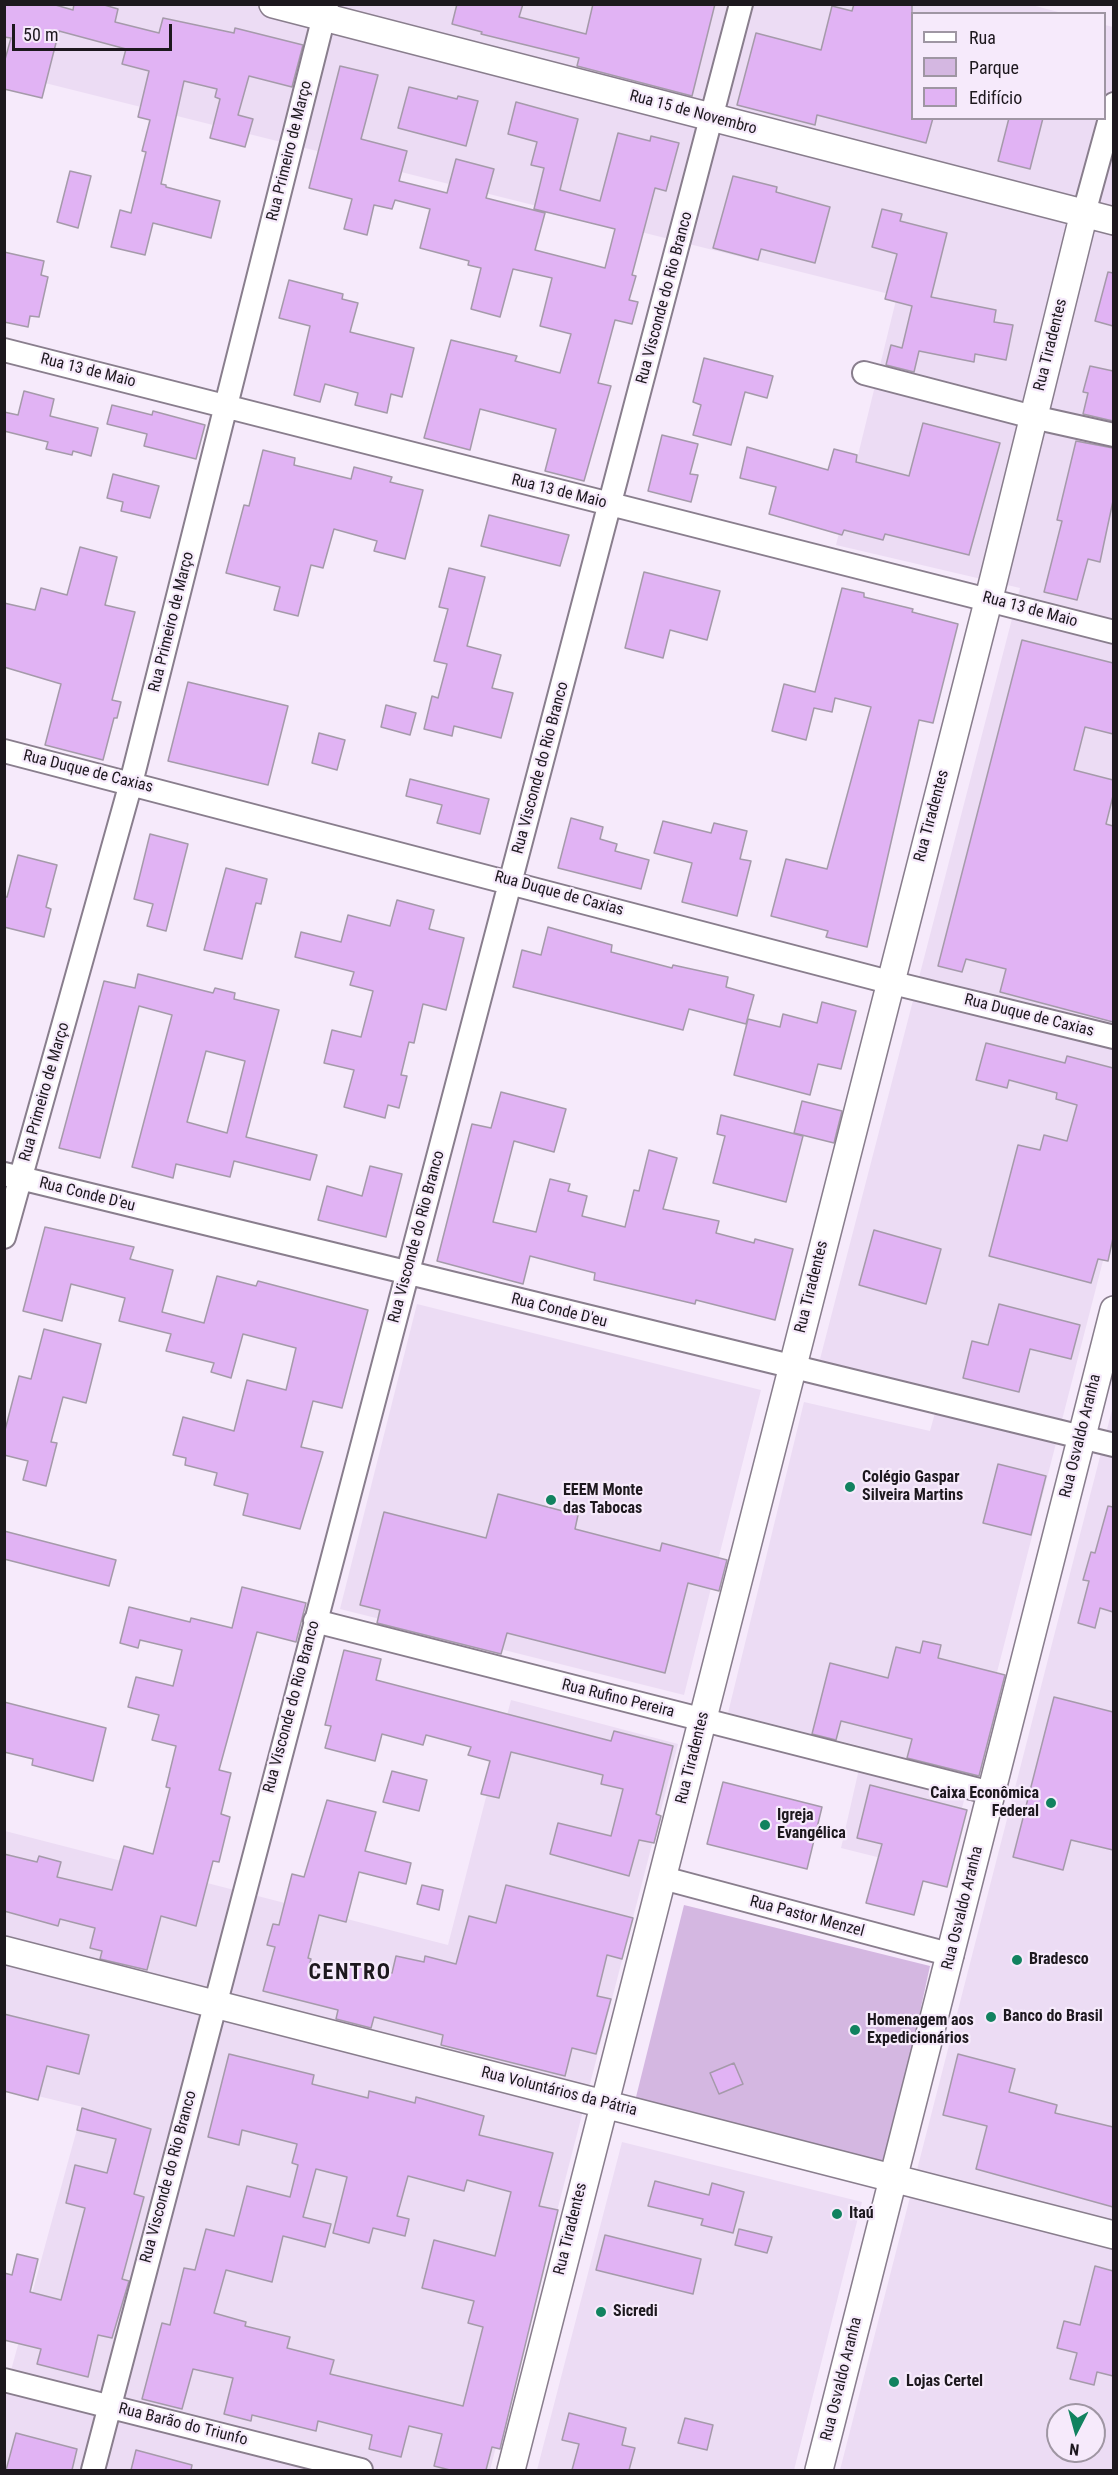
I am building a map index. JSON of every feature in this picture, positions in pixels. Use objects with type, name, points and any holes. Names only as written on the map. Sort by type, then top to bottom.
[{"type":"main road","name":"Rua 15 de Novembro","points":[[273,4],[326,10],[712,118],[1113,221]]},
{"type":"main road","name":"Rua Tiradentes","points":[[511,2470],[889,982],[989,598],[1084,213]]},
{"type":"main road","name":"Rua Osvaldo Aranha","points":[[819,2470],[952,1955],[1113,1310]]},
{"type":"main road","name":"Rua Voluntários da Pátria","points":[[4,1950],[1113,2235]]},
{"type":"street","name":"Rua Visconde do Rio Branco","points":[[93,2470],[741,4]]},
{"type":"street","name":"Rua Primeiro de Março","points":[[4,1237],[12,1176],[131,783],[326,10]]},
{"type":"street","name":"Rua Tiradentes","points":[[1084,213],[1113,104]]},
{"type":"street","name":"Rua 13 de Maio","points":[[4,350],[610,505],[989,598],[1113,632]]},
{"type":"street","points":[[864,373],[1033,417],[1113,435]]},
{"type":"street","name":"Rua Duque de Caxias","points":[[4,751],[511,881],[889,982],[1113,1037]]},
{"type":"street","name":"Rua Conde D'eu","points":[[12,1176],[407,1275],[1113,1445]]},
{"type":"street","name":"Rua Rufino Pereira","points":[[315,1621],[991,1793]]},
{"type":"street","name":"Rua Pastor Menzel","points":[[663,1878],[952,1955]]},
{"type":"street","name":"Rua Barão do Triunfo","points":[[4,2380],[362,2470]]},
{"type":"shaded area","points":[[1028,4],[1058,12],[911,12],[911,120],[1106,120],[1106,25],[1113,27],[1113,1222],[945,1874],[841,1848],[864,1747],[728,1713],[804,1402],[930,1431],[941,1391],[819,1363],[1020,588],[836,545],[897,296],[5,73],[5,5]]},
{"type":"shaded area","name":"EEEM Monte das Tabocas","points":[[417,1304],[761,1390],[684,1695],[340,1609]]},
{"type":"shaded area","points":[[1113,1406],[1113,2470],[840,2470]]},
{"type":"shaded area","points":[[511,1700],[678,1744],[490,2470],[5,2470],[4,2396],[83,2107],[5,2088],[5,1831],[448,1945]]},
{"type":"shaded area","points":[[622,2142],[862,2202],[794,2470],[537,2470]]},
{"type":"green space","points":[[684,1905],[930,1966],[887,2164],[635,2101]]},
{"type":"building","points":[[4,4],[52,4],[73,10],[74,4],[101,4],[118,9],[115,22],[159,33],[163,18],[234,33],[235,28],[303,45],[292,87],[249,76],[238,115],[253,119],[245,147],[210,138],[220,99],[215,97],[217,89],[184,81],[161,184],[220,201],[211,238],[153,223],[145,255],[111,247],[120,210],[131,213],[146,152],[142,151],[150,120],[138,117],[149,71],[122,64],[126,49],[59,31],[42,98],[4,89],[4,63],[11,38],[4,37]]},
{"type":"building","points":[[457,4],[523,4],[519,17],[586,34],[593,4],[715,4],[692,96],[577,66],[579,58],[481,34],[482,32],[452,24]]},
{"type":"building","points":[[854,4],[912,4],[911,120],[932,120],[926,143],[817,115],[815,125],[737,105],[756,33],[821,50],[832,6],[852,11]]},
{"type":"building","points":[[340,66],[378,75],[361,139],[407,151],[399,181],[447,193],[456,159],[494,169],[486,198],[545,213],[535,250],[605,268],[615,229],[534,209],[544,168],[531,165],[537,142],[508,134],[516,102],[578,119],[560,190],[600,201],[618,133],[650,141],[651,136],[679,143],[666,191],[655,188],[632,275],[636,276],[629,300],[638,302],[632,324],[615,320],[598,383],[611,386],[584,481],[545,471],[556,429],[480,409],[470,450],[424,438],[451,340],[517,356],[515,361],[560,373],[571,334],[540,326],[552,278],[513,269],[500,317],[471,309],[481,268],[468,265],[469,261],[420,248],[430,209],[395,200],[392,209],[374,205],[367,235],[344,229],[352,199],[309,188]]},
{"type":"building","points":[[409,87],[457,99],[458,96],[478,101],[466,146],[398,128]]},
{"type":"building","points":[[1008,120],[1042,120],[1030,169],[998,161]]},
{"type":"building","points":[[70,171],[91,176],[78,228],[57,222]]},
{"type":"building","points":[[733,176],[777,187],[776,192],[830,207],[815,263],[761,249],[758,260],[713,248]]},
{"type":"building","points":[[882,209],[902,214],[900,221],[947,233],[931,297],[996,310],[994,322],[1013,325],[1006,360],[975,354],[974,362],[919,351],[914,372],[886,365],[891,345],[902,348],[912,306],[885,299],[897,254],[872,247]]},
{"type":"building","points":[[4,252],[44,261],[41,275],[48,277],[39,317],[30,316],[28,327],[4,322]]},
{"type":"building","points":[[1108,272],[1113,273],[1113,326],[1095,321]]},
{"type":"building","points":[[289,280],[343,294],[342,299],[358,303],[350,332],[414,348],[402,397],[391,394],[387,413],[355,405],[358,393],[325,384],[320,402],[294,395],[310,326],[279,318]]},
{"type":"building","points":[[704,358],[773,376],[767,398],[745,392],[731,445],[693,435],[701,405],[693,402]]},
{"type":"building","points":[[1090,366],[1113,371],[1113,421],[1083,414],[1088,393],[1083,392]]},
{"type":"building","points":[[24,391],[54,399],[50,416],[98,428],[91,456],[73,451],[72,455],[46,449],[48,442],[4,431],[4,412],[18,415]]},
{"type":"building","points":[[112,405],[152,415],[153,411],[205,425],[196,459],[144,446],[147,434],[107,424]]},
{"type":"building","points":[[923,423],[1000,443],[969,555],[885,534],[883,540],[844,530],[842,535],[769,514],[776,487],[740,478],[747,447],[828,470],[834,449],[857,455],[856,462],[909,476]]},
{"type":"building","points":[[662,435],[698,444],[690,474],[698,475],[691,502],[648,491]]},
{"type":"building","points":[[1076,441],[1113,448],[1113,501],[1100,562],[1088,559],[1077,600],[1044,592],[1062,521],[1057,520]]},
{"type":"building","points":[[263,450],[295,458],[294,465],[351,479],[354,467],[392,477],[390,482],[423,490],[405,559],[374,551],[377,541],[334,529],[323,568],[311,565],[298,616],[274,610],[280,587],[226,573],[244,505],[249,506]]},
{"type":"building","points":[[113,474],[159,486],[150,518],[121,511],[123,502],[107,498]]},
{"type":"building","points":[[489,515],[569,535],[560,566],[481,546]]},
{"type":"building","points":[[80,547],[117,557],[105,605],[135,612],[112,700],[121,702],[117,718],[114,718],[103,760],[45,745],[61,684],[4,667],[4,603],[35,610],[41,588],[67,595]]},
{"type":"building","points":[[449,568],[485,577],[467,646],[501,655],[492,688],[513,693],[501,738],[454,726],[452,736],[424,729],[432,696],[438,698],[447,664],[434,661],[448,609],[439,607]]},
{"type":"building","points":[[644,572],[720,591],[707,640],[670,630],[663,658],[625,648]]},
{"type":"building","points":[[842,588],[864,593],[864,597],[913,609],[912,612],[958,624],[933,723],[919,720],[867,947],[826,937],[828,931],[771,916],[786,859],[827,869],[871,707],[835,698],[832,712],[814,708],[806,740],[772,731],[784,684],[815,692]]},
{"type":"building","points":[[1022,640],[1113,663],[1113,734],[1085,727],[1074,770],[1113,780],[1113,796],[1106,824],[1113,826],[1113,1022],[1000,992],[1006,969],[966,959],[962,972],[938,966]]},
{"type":"building","points":[[188,682],[288,706],[268,785],[168,761]]},
{"type":"building","points":[[386,705],[416,713],[410,735],[381,727]]},
{"type":"building","points":[[319,733],[345,740],[337,770],[312,763]]},
{"type":"building","points":[[410,779],[489,799],[480,834],[437,823],[442,805],[406,796]]},
{"type":"building","points":[[571,818],[603,827],[600,839],[617,844],[615,851],[649,860],[641,889],[558,868]]},
{"type":"building","points":[[663,821],[711,833],[714,823],[747,831],[740,859],[751,861],[737,916],[682,902],[692,863],[654,853]]},
{"type":"building","points":[[150,834],[188,844],[166,931],[147,926],[153,904],[134,899]]},
{"type":"building","points":[[18,855],[57,865],[46,907],[51,909],[44,937],[4,927],[4,897],[7,897]]},
{"type":"building","points":[[226,868],[267,879],[261,904],[256,903],[242,959],[204,950]]},
{"type":"building","points":[[397,900],[434,910],[429,929],[464,938],[446,1010],[423,1004],[414,1043],[409,1042],[401,1075],[407,1076],[399,1108],[388,1105],[385,1118],[344,1107],[354,1070],[324,1063],[332,1030],[361,1037],[373,991],[350,985],[354,972],[295,957],[301,932],[341,942],[348,915],[390,926]]},
{"type":"building","points":[[548,927],[612,945],[611,952],[672,968],[673,965],[728,977],[726,987],[754,995],[746,1024],[689,1009],[683,1030],[513,987],[522,950],[541,955]]},
{"type":"building","points":[[138,974],[213,993],[215,988],[235,993],[234,999],[279,1010],[246,1137],[317,1155],[310,1180],[234,1161],[230,1177],[176,1164],[173,1178],[132,1167],[172,1015],[139,1006],[100,1158],[59,1148],[104,981],[135,988]],"holes":[[[206,1051],[245,1061],[227,1133],[187,1122]]]},
{"type":"building","points":[[822,1002],[856,1011],[841,1069],[818,1064],[810,1095],[734,1075],[748,1019],[780,1027],[783,1014],[817,1023]]},
{"type":"building","points":[[986,1043],[1065,1063],[1067,1056],[1113,1068],[1113,1238],[1108,1261],[1098,1259],[1091,1283],[989,1256],[1018,1145],[1040,1150],[1044,1135],[1067,1141],[1077,1105],[1056,1099],[1057,1093],[1009,1080],[1007,1088],[976,1080]]},
{"type":"building","points":[[501,1092],[566,1109],[554,1152],[514,1141],[493,1222],[536,1232],[550,1179],[570,1184],[568,1191],[587,1196],[582,1216],[625,1227],[634,1190],[639,1191],[649,1150],[677,1158],[663,1209],[719,1221],[716,1233],[754,1243],[755,1239],[793,1249],[775,1320],[696,1300],[695,1304],[594,1280],[595,1273],[530,1256],[523,1284],[437,1261],[472,1124],[491,1128]]},
{"type":"building","points":[[802,1101],[842,1111],[834,1143],[794,1133]]},
{"type":"building","points":[[721,1115],[803,1136],[786,1202],[713,1183],[725,1136],[717,1134]]},
{"type":"building","points":[[370,1166],[402,1174],[386,1237],[318,1220],[327,1186],[362,1196]]},
{"type":"building","points":[[45,1227],[134,1247],[130,1259],[173,1270],[162,1312],[204,1323],[217,1276],[256,1286],[258,1281],[368,1310],[342,1408],[313,1401],[301,1447],[323,1452],[300,1529],[243,1515],[248,1494],[214,1485],[217,1473],[185,1465],[186,1458],[173,1455],[183,1417],[234,1431],[247,1380],[286,1390],[296,1348],[243,1334],[231,1378],[211,1372],[214,1363],[166,1351],[171,1334],[119,1321],[125,1298],[71,1284],[62,1321],[23,1311]]},
{"type":"building","points":[[874,1230],[941,1249],[926,1304],[859,1285]]},
{"type":"building","points":[[999,1304],[1080,1325],[1071,1359],[1030,1349],[1019,1392],[963,1378],[972,1341],[988,1345]]},
{"type":"building","points":[[44,1329],[101,1344],[86,1403],[63,1397],[51,1442],[57,1443],[46,1486],[23,1480],[28,1461],[4,1455],[4,1434],[19,1376],[31,1379]]},
{"type":"building","points":[[998,1464],[1046,1476],[1031,1535],[983,1523]]},
{"type":"building","points":[[498,1494],[578,1515],[575,1529],[660,1551],[662,1543],[727,1560],[719,1591],[688,1583],[665,1673],[507,1633],[501,1654],[377,1623],[380,1610],[360,1605],[384,1512],[486,1538]]},
{"type":"building","points":[[1108,1506],[1113,1507],[1113,1612],[1100,1608],[1095,1628],[1078,1623],[1089,1581],[1083,1580],[1091,1552],[1095,1553]]},
{"type":"building","points":[[4,1531],[116,1560],[109,1586],[4,1559]]},
{"type":"building","points":[[242,1587],[306,1603],[296,1642],[257,1632],[219,1770],[231,1773],[221,1814],[230,1817],[219,1862],[213,1861],[196,1926],[161,1916],[147,1970],[100,1959],[102,1951],[90,1948],[95,1928],[60,1919],[58,1926],[4,1911],[4,1854],[37,1862],[39,1856],[61,1862],[57,1877],[112,1890],[124,1846],[153,1854],[170,1788],[166,1787],[176,1746],[152,1740],[159,1715],[128,1707],[136,1677],[173,1686],[182,1650],[140,1640],[138,1648],[120,1643],[129,1607],[190,1622],[191,1618],[232,1628]]},
{"type":"building","points":[[923,1641],[941,1645],[938,1658],[1005,1675],[979,1776],[907,1758],[912,1739],[841,1721],[836,1740],[812,1734],[830,1663],[888,1678],[896,1647],[920,1653]]},
{"type":"building","points":[[344,1650],[381,1659],[376,1680],[611,1741],[614,1731],[673,1746],[656,1814],[661,1816],[654,1843],[639,1840],[629,1876],[550,1854],[558,1823],[611,1836],[623,1789],[601,1784],[603,1775],[511,1752],[499,1798],[481,1794],[490,1761],[468,1755],[471,1747],[426,1735],[423,1745],[382,1734],[375,1761],[325,1748],[331,1726],[325,1725]]},
{"type":"building","points":[[1054,1697],[1113,1712],[1113,1850],[1071,1840],[1063,1870],[1013,1857]]},
{"type":"building","points":[[4,1702],[106,1728],[93,1781],[32,1765],[33,1759],[4,1752]]},
{"type":"building","points":[[392,1771],[427,1780],[419,1811],[383,1802]]},
{"type":"building","name":"Igreja Evangélica","points":[[723,1782],[822,1807],[807,1869],[707,1844]]},
{"type":"building","points":[[870,1785],[967,1810],[947,1887],[923,1881],[914,1915],[866,1903],[882,1844],[857,1838]]},
{"type":"building","points":[[327,1800],[376,1812],[365,1851],[411,1863],[406,1884],[359,1872],[346,1922],[319,1915],[308,1958],[311,1959],[308,1970],[346,1980],[350,1963],[392,1973],[396,1956],[424,1962],[425,1956],[456,1964],[469,1916],[496,1923],[506,1885],[633,1918],[622,1959],[607,1955],[597,1996],[611,1999],[596,2054],[572,2048],[565,2076],[441,2045],[443,2035],[374,2017],[371,2028],[336,2019],[338,2010],[263,1991],[275,1947],[267,1945],[273,1924],[279,1925],[292,1874],[304,1877]]},
{"type":"building","points":[[422,1885],[443,1890],[439,1910],[417,1904]]},
{"type":"building","points":[[4,2014],[89,2035],[79,2074],[47,2066],[38,2100],[4,2091]]},
{"type":"building","points":[[229,2054],[314,2075],[312,2084],[368,2098],[369,2091],[415,2103],[416,2097],[484,2116],[479,2135],[553,2153],[539,2206],[558,2210],[500,2449],[492,2447],[486,2470],[450,2470],[434,2466],[442,2434],[409,2426],[401,2457],[369,2449],[372,2435],[318,2421],[316,2431],[252,2415],[251,2421],[224,2414],[233,2378],[193,2369],[182,2409],[142,2399],[162,2323],[170,2325],[184,2268],[195,2270],[206,2229],[234,2236],[247,2186],[290,2197],[298,2165],[292,2163],[297,2144],[242,2130],[239,2145],[208,2137]],"holes":[[[316,2169],[347,2177],[333,2233],[369,2243],[373,2228],[405,2236],[409,2219],[397,2216],[408,2176],[464,2191],[467,2180],[511,2192],[495,2256],[434,2240],[422,2288],[474,2301],[468,2323],[483,2327],[463,2406],[330,2374],[334,2360],[287,2348],[290,2337],[245,2326],[246,2322],[214,2313],[226,2270],[272,2282],[283,2236],[325,2247],[331,2224],[303,2217]]]},
{"type":"building","points":[[958,2054],[1015,2069],[1009,2092],[1057,2105],[1055,2113],[1113,2127],[1113,2207],[976,2169],[987,2126],[943,2115]]},
{"type":"building","points":[[734,2063],[743,2084],[719,2094],[710,2073]]},
{"type":"building","points":[[82,2108],[151,2129],[134,2194],[144,2197],[122,2279],[129,2281],[112,2338],[98,2335],[88,2377],[37,2364],[41,2349],[4,2340],[4,2273],[12,2275],[17,2254],[38,2259],[30,2292],[61,2300],[85,2208],[66,2203],[75,2165],[107,2173],[116,2139],[77,2130]]},
{"type":"building","points":[[655,2181],[709,2195],[712,2183],[744,2192],[733,2233],[701,2225],[703,2219],[648,2206]]},
{"type":"building","points":[[739,2229],[772,2237],[767,2253],[735,2245]]},
{"type":"building","points":[[605,2235],[701,2259],[693,2294],[596,2270]]},
{"type":"building","points":[[1095,2266],[1113,2271],[1113,2376],[1097,2372],[1094,2385],[1070,2379],[1077,2353],[1057,2348],[1064,2321],[1080,2325]]},
{"type":"building","points":[[569,2413],[626,2428],[622,2445],[635,2448],[629,2470],[572,2470],[579,2444],[562,2440]]},
{"type":"building","points":[[685,2418],[713,2425],[707,2450],[678,2443]]},
{"type":"building","points":[[16,2433],[77,2449],[72,2470],[6,2470]]},
{"type":"building","points":[[136,2450],[192,2465],[191,2470],[131,2470]]},
{"type":"place","name":"Colégio Gaspar Silveira Martins","points":[[850,1487]]},
{"type":"place","name":"EEEM Monte das Tabocas","points":[[551,1500]]},
{"type":"place","name":"Caixa Econômica Federal","points":[[1051,1803]]},
{"type":"place","name":"Igreja Evangélica","points":[[765,1825]]},
{"type":"place","name":"Bradesco","points":[[1017,1960]]},
{"type":"place","name":"Banco do Brasil","points":[[991,2017]]},
{"type":"place","name":"Homenagem aos Expedicionários","points":[[855,2030]]},
{"type":"place","name":"Itaú","points":[[837,2214]]},
{"type":"place","name":"Sicredi","points":[[601,2312]]},
{"type":"place","name":"Lojas Certel","points":[[894,2382]]},
{"type":"district","name":"CENTRO","points":[[350,1973]]}]
